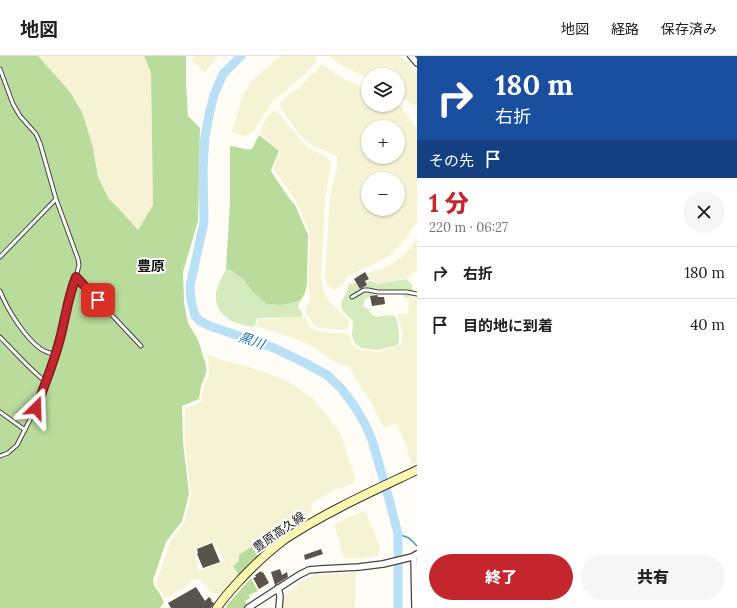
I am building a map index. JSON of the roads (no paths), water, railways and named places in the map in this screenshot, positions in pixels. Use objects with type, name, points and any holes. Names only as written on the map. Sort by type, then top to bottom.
[{"type":"main road","name":"豊原高久線","points":[[217,608],[232,588],[258,562],[285,540],[320,518],[417,470]]},
{"type":"street","points":[[411,56],[417,63]]},
{"type":"street","points":[[248,608],[309,570],[383,564],[415,556],[415,608]]},
{"type":"street","points":[[278,588],[280,608]]},
{"type":"lane","points":[[0,69],[13,104],[20,116],[36,134],[40,143],[56,199],[79,265],[72,288],[59,346],[36,408],[13,449],[0,456]]},
{"type":"lane","points":[[0,257],[56,199]]},
{"type":"lane","points":[[76,277],[141,346]]},
{"type":"lane","points":[[352,296],[364,290],[378,292],[407,292],[417,294]]},
{"type":"lane","points":[[0,291],[14,318],[26,334],[40,348],[55,355]]},
{"type":"lane","points":[[0,337],[37,375],[46,382]]},
{"type":"lane","points":[[0,412],[25,430]]},
{"type":"waterway","name":"黒川","points":[[241,56],[223,74],[214,95],[205,136],[203,168],[204,222],[190,286],[191,300],[195,316],[200,321],[210,326],[274,348],[327,375],[341,388],[355,407],[372,440],[398,534],[398,608]]},
{"type":"waterway","points":[[398,534],[409,538],[417,546]]},
{"type":"district","name":"豊原","points":[[151,266]]}]
